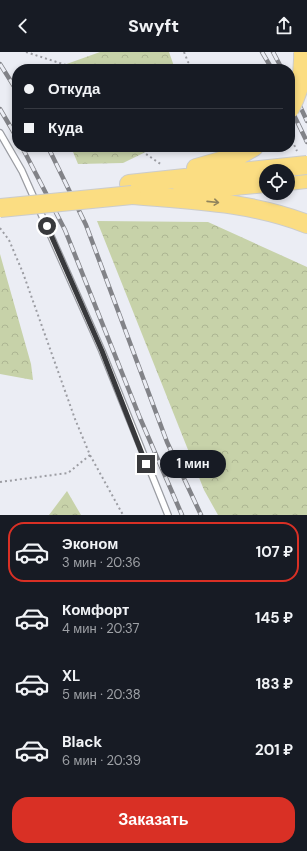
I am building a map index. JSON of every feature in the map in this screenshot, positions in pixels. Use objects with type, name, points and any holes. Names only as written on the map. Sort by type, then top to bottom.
[{"type":"main road","points":[[295,98],[302,74],[303,52]]},
{"type":"main road","points":[[130,190],[238,156],[245,152]]},
{"type":"main road","points":[[295,168],[307,165]]},
{"type":"main road","points":[[0,208],[130,190],[259,177]]},
{"type":"main road","points":[[295,180],[307,179]]},
{"type":"main road","points":[[0,197],[130,190],[244,206],[282,215],[307,224]]},
{"type":"lane","points":[[0,133],[22,171],[99,344],[168,515]]},
{"type":"path","points":[[26,52],[63,64]]},
{"type":"path","points":[[184,52],[190,64]]},
{"type":"path","points":[[144,152],[165,167]]},
{"type":"path","points":[[0,228],[9,240],[23,273],[75,419],[90,455],[123,515]]},
{"type":"path","points":[[0,482],[68,473],[90,455]]},
{"type":"green space","points":[[100,52],[169,52],[173,64],[67,64]]},
{"type":"green space","points":[[73,152],[146,152],[123,163],[78,164]]},
{"type":"green space","points":[[97,221],[208,222],[307,267],[307,515],[218,515],[204,490]]},
{"type":"green space","points":[[0,254],[31,364],[33,380],[0,374]]},
{"type":"green space","points":[[67,491],[81,515],[49,515]]},
{"type":"railway","points":[[262,52],[269,64]]},
{"type":"railway","points":[[273,52],[279,64]]},
{"type":"railway","points":[[0,64],[12,83]]},
{"type":"railway","points":[[295,96],[307,121]]},
{"type":"railway","points":[[0,109],[12,129]]},
{"type":"railway","points":[[295,117],[307,142]]},
{"type":"railway","points":[[25,152],[65,230],[140,418],[182,515]]},
{"type":"railway","points":[[50,152],[86,225],[167,442],[201,515]]},
{"type":"route","points":[[47,226],[102,351],[146,464]]}]
